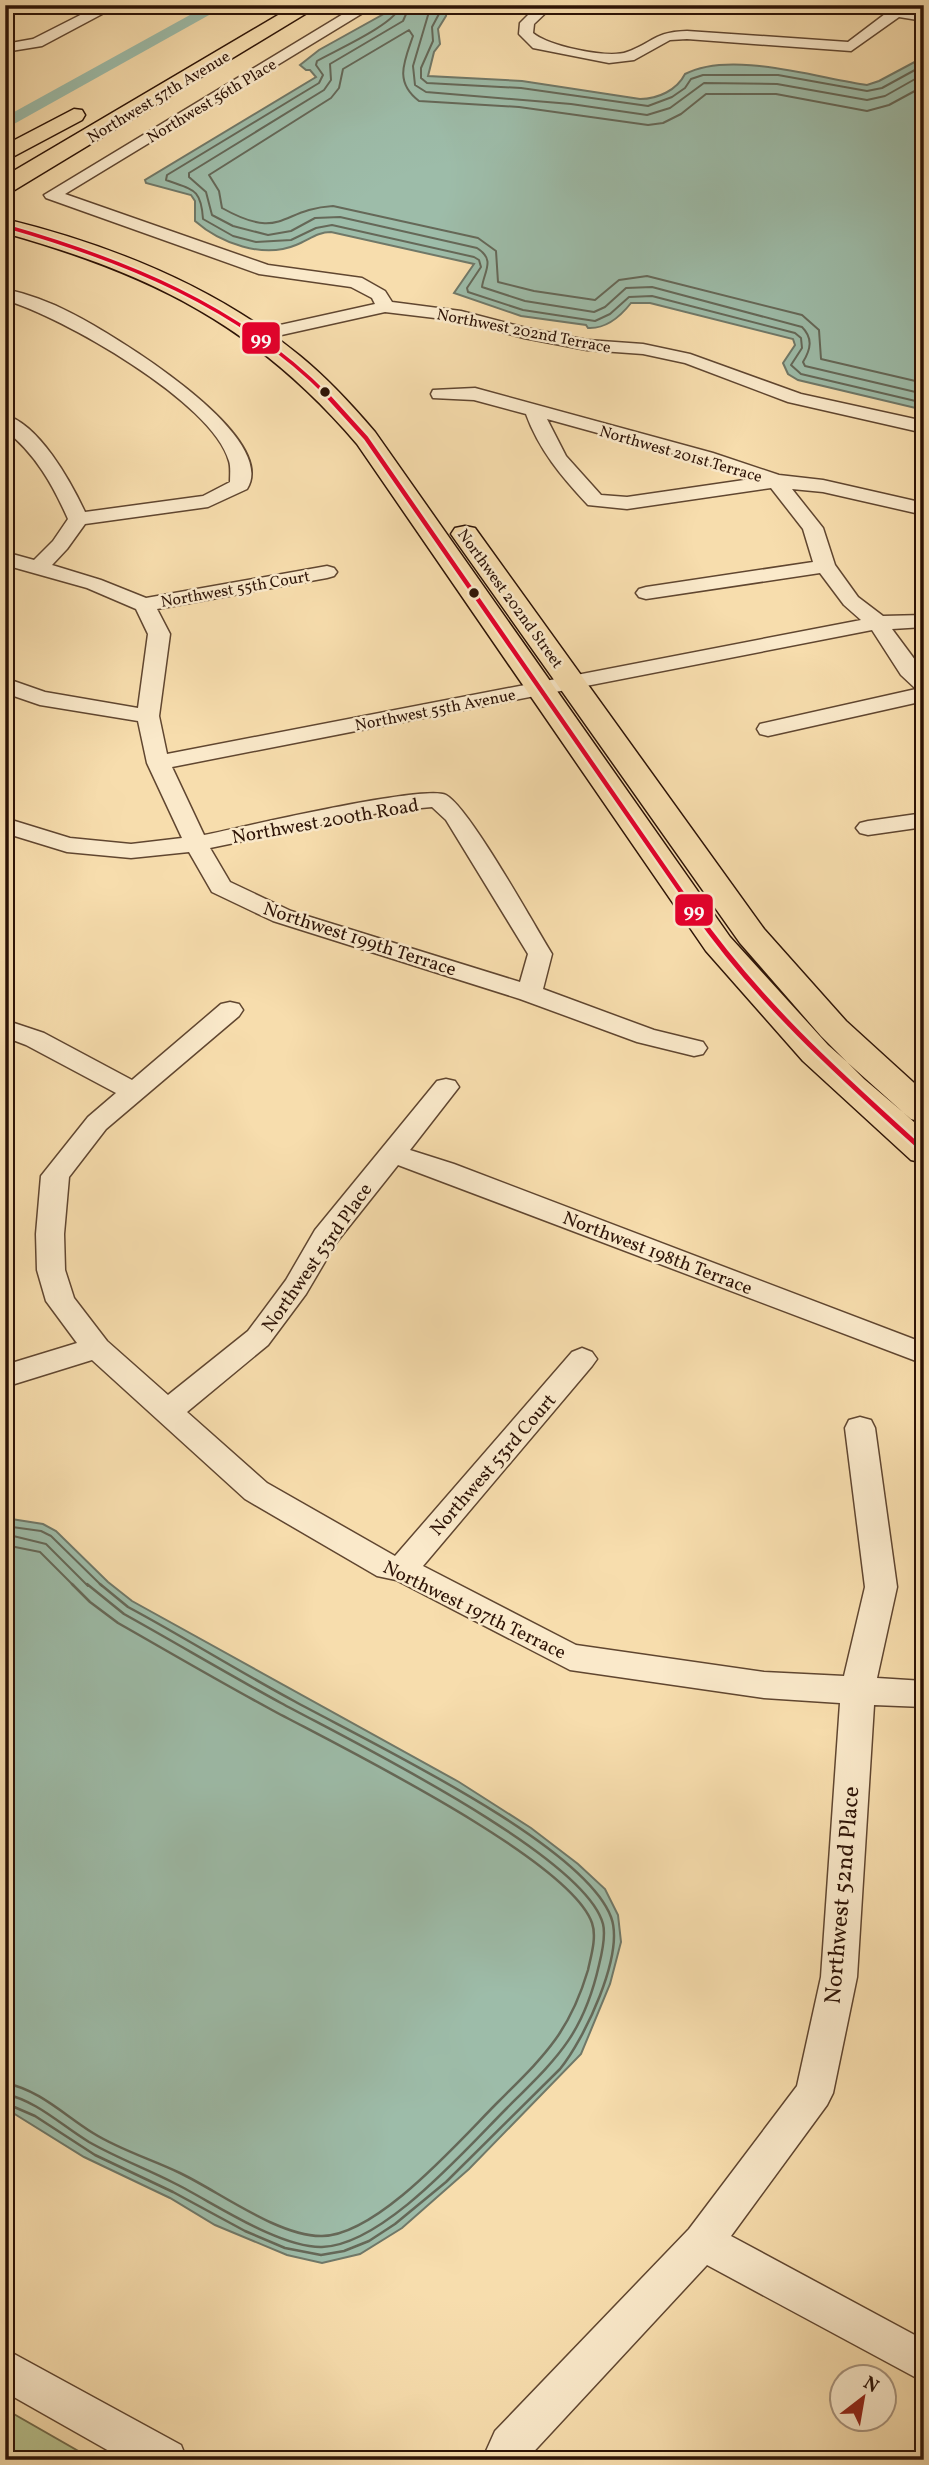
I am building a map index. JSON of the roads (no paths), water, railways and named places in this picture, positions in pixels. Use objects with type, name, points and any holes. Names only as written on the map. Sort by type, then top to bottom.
[{"type":"main road","name":"Northwest 57th Avenue","points":[[5,186],[310,5]]},
{"type":"main road","name":"Northwest 57th Avenue","points":[[5,154],[89,107]]},
{"type":"main road","name":"Northwest 202nd Street","points":[[5,208],[73,227],[158,257],[223,288],[273,332],[344,409],[718,944],[763,1000],[853,1091],[924,1150]]},
{"type":"main road","name":"Northwest 202nd Street","points":[[5,226],[73,245],[180,289],[273,332],[340,374],[370,404],[424,476]]},
{"type":"main road","name":"Northwest 202nd Street","points":[[446,508],[752,936],[796,990],[846,1042],[924,1111]]},
{"type":"street","points":[[5,48],[37,43],[112,5]]},
{"type":"street","name":"Northwest 56th Place","points":[[369,5],[52,195],[265,270],[356,282],[379,295],[386,307]]},
{"type":"street","points":[[547,5],[527,23],[526,34],[538,45],[608,59],[629,57],[667,36],[687,35],[851,47],[896,12]]},
{"type":"street","points":[[861,5],[924,17]]},
{"type":"street","points":[[5,294],[54,311],[121,347],[185,396],[218,429],[239,459],[240,485],[208,501],[78,519],[60,545],[39,566]]},
{"type":"street","name":"Northwest 202nd Terrace","points":[[273,332],[386,307],[461,316],[524,333],[587,345],[643,349],[690,359],[795,398],[924,427]]},
{"type":"street","name":"Northwest 201st Terrace","points":[[440,394],[475,394],[706,457],[776,481],[823,486],[924,509]]},
{"type":"street","points":[[534,411],[543,438],[570,475],[595,501],[627,503],[776,481],[813,528],[824,566],[851,601],[878,623],[909,670],[924,685]]},
{"type":"street","points":[[5,421],[18,430],[47,461],[60,480],[78,519]]},
{"type":"street","points":[[5,558],[93,584],[144,605]]},
{"type":"street","points":[[646,593],[824,566]]},
{"type":"street","name":"Northwest 55th Court","points":[[144,605],[327,572]]},
{"type":"street","name":"Northwest 199th Terrace","points":[[144,605],[159,634],[148,716],[158,763],[183,811],[196,844],[221,887],[282,916],[529,993],[646,1036],[694,1048]]},
{"type":"street","name":"Northwest 55th Avenue","points":[[158,763],[878,623],[924,621]]},
{"type":"street","points":[[5,685],[40,698],[148,716]]},
{"type":"street","points":[[768,729],[924,694]]},
{"type":"street","name":"Northwest 200th Road","points":[[196,844],[388,804],[438,800],[455,816],[540,954],[529,993]]},
{"type":"street","points":[[867,828],[924,820]]},
{"type":"street","points":[[5,825],[67,845],[131,851],[196,844]]},
{"type":"street","name":"Northwest 197th Terrace","points":[[230,1010],[97,1124],[55,1177],[50,1234],[51,1270],[61,1301],[97,1348],[256,1491],[388,1567],[402,1569],[570,1657],[764,1685],[924,1694]]},
{"type":"street","points":[[5,1028],[35,1039],[134,1092]]},
{"type":"street","name":"Northwest 53rd Place","points":[[168,1411],[258,1338],[296,1287],[325,1237],[446,1087]]},
{"type":"street","name":"Northwest 198th Terrace","points":[[391,1153],[444,1170],[924,1354]]},
{"type":"street","points":[[5,1376],[97,1348]]},
{"type":"street","name":"Northwest 53rd Court","points":[[402,1569],[582,1359]]},
{"type":"street","name":"Northwest 52nd Place","points":[[503,2460],[510,2446],[703,2242],[814,2093],[839,1977],[858,1689],[881,1587],[860,1427]]},
{"type":"street","points":[[703,2242],[924,2362]]},
{"type":"street","points":[[5,2369],[166,2460]]},
{"type":"water","points":[[400,5],[447,7],[446,16],[438,29],[440,44],[434,52],[428,76],[522,81],[640,99],[666,92],[677,85],[685,74],[704,67],[750,65],[867,85],[924,57],[924,410],[798,380],[788,374],[783,363],[795,345],[793,339],[650,303],[631,303],[612,321],[588,328],[586,325],[521,316],[454,293],[474,264],[331,232],[283,249],[242,246],[217,236],[195,221],[195,201],[191,195],[146,183],[145,180],[316,77],[300,65],[319,50]]},
{"type":"water","points":[[5,1518],[43,1524],[56,1531],[108,1582],[132,1601],[459,1782],[531,1828],[578,1864],[605,1889],[618,1915],[621,1942],[610,1984],[581,2054],[469,2169],[402,2228],[360,2254],[322,2263],[287,2255],[215,2225],[170,2198],[84,2157],[5,2108]]},
{"type":"waterway","points":[[5,124],[220,5]]}]
